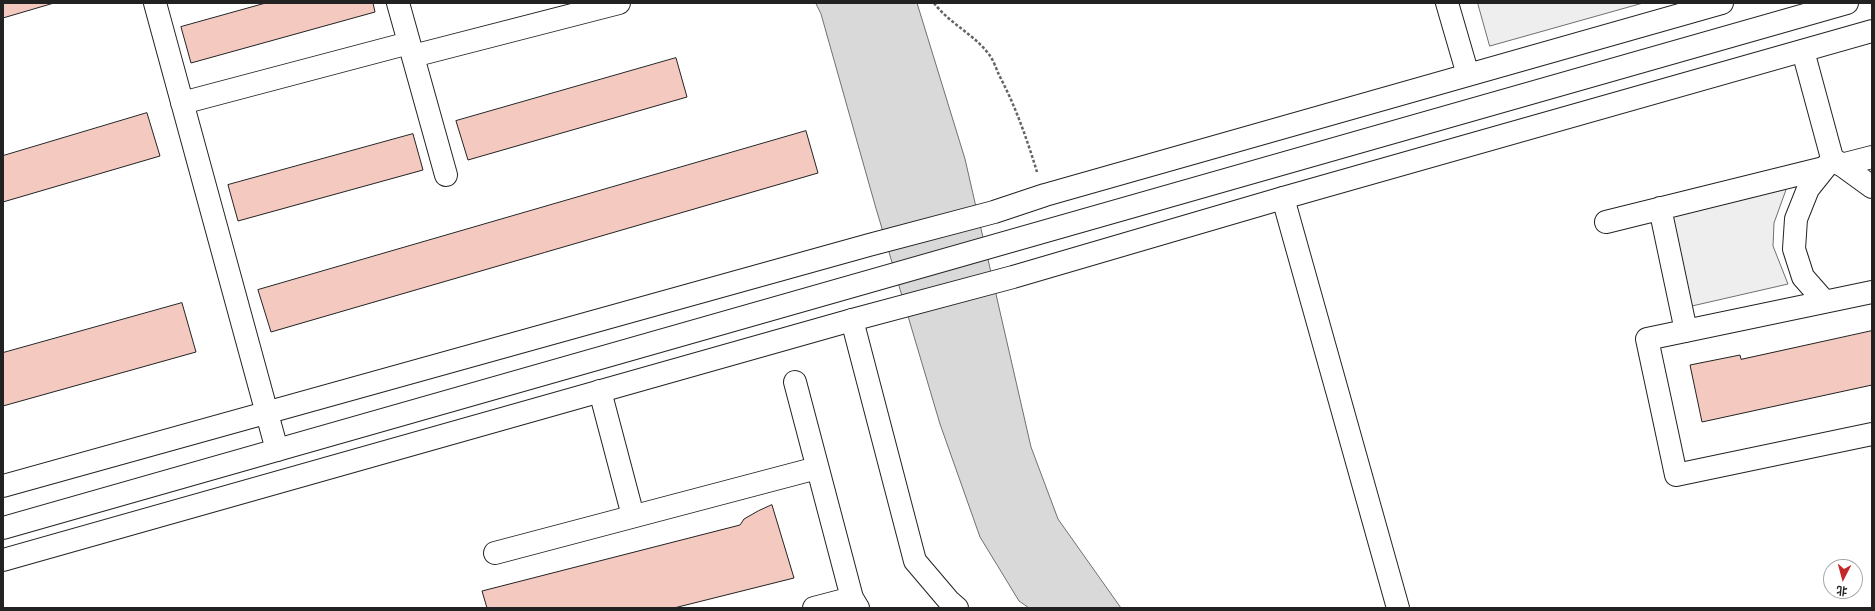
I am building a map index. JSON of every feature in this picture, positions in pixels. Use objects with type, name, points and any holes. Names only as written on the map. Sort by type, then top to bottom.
[{"type":"main road","points":[[155,3],[277,450]]},
{"type":"main road","points":[[398,3],[446,175]]},
{"type":"main road","points":[[182,103],[619,3]]},
{"type":"main road","points":[[1447,3],[1468,75]]},
{"type":"main road","points":[[3,486],[869,244],[994,212],[1045,195],[1722,3]]},
{"type":"main road","points":[[3,528],[1847,3]]},
{"type":"main road","points":[[3,560],[852,320],[1013,277],[1283,198],[1872,31]]},
{"type":"main road","points":[[1803,51],[1832,164],[1872,187]]},
{"type":"main road","points":[[1606,222],[1832,164],[1872,157]]},
{"type":"main road","points":[[1825,302],[1803,277],[1794,249],[1796,219],[1808,189],[1832,164]]},
{"type":"main road","points":[[1283,198],[1398,608]]},
{"type":"main road","points":[[1660,208],[1686,331]]},
{"type":"main road","points":[[1872,292],[1647,339],[1676,475],[1872,434]]},
{"type":"main road","points":[[852,320],[915,561],[949,601],[957,608]]},
{"type":"main road","points":[[795,382],[817,468],[855,603],[814,608]]},
{"type":"main road","points":[[600,391],[633,516]]},
{"type":"main road","points":[[495,553],[817,468]]},
{"type":"path","points":[[934,3],[944,15],[966,31],[988,53],[1008,92],[1028,141],[1045,195]]},
{"type":"shaded area","points":[[816,3],[917,3],[965,159],[1031,447],[1058,519],[1121,608],[1029,608],[1019,601],[980,537],[940,424],[875,205],[821,14]]},
{"type":"shaded area","points":[[1478,3],[1643,3],[1490,46]]},
{"type":"shaded area","points":[[1787,187],[1774,223],[1773,246],[1788,284],[1692,306],[1669,215]]},
{"type":"building","points":[[3,3],[54,3],[3,18]]},
{"type":"building","points":[[266,3],[373,3],[375,12],[191,63],[181,27]]},
{"type":"building","points":[[676,58],[687,97],[468,160],[456,121]]},
{"type":"building","points":[[147,113],[160,156],[3,202],[3,156]]},
{"type":"building","points":[[806,131],[818,173],[271,332],[258,290]]},
{"type":"building","points":[[413,134],[423,170],[238,221],[228,185]]},
{"type":"building","points":[[182,303],[196,352],[3,406],[3,353]]},
{"type":"building","points":[[1872,331],[1872,385],[1702,422],[1690,365],[1740,355],[1741,359]]},
{"type":"building","points":[[772,505],[794,578],[674,608],[487,608],[482,591],[740,525],[744,519]]}]
